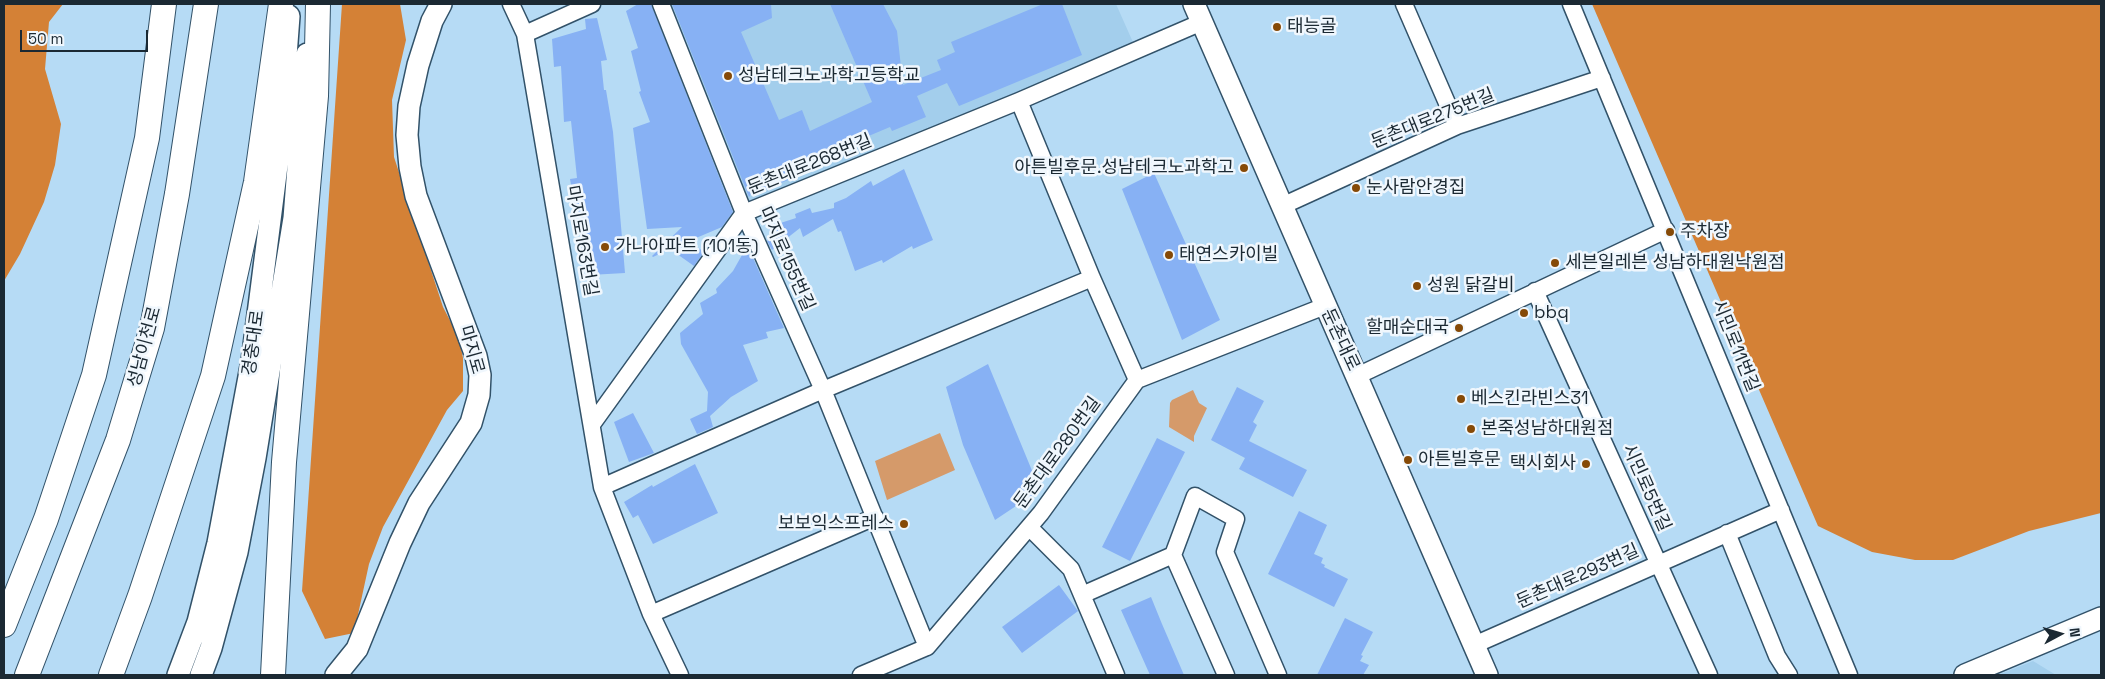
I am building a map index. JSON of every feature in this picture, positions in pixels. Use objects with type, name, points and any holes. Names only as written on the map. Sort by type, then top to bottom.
[{"type":"highway","points":[[4,625],[46,518],[94,375],[147,138],[164,4]]},
{"type":"highway","name":"성남이천로","points":[[27,675],[118,440],[152,328],[179,184],[206,4]]},
{"type":"highway","points":[[111,675],[140,596],[213,376],[256,182],[281,4]]},
{"type":"highway","points":[[273,675],[284,462],[316,96],[318,4]]},
{"type":"main road","name":"경충대로","points":[[178,675],[198,622],[218,543],[252,361],[280,150],[290,4]]},
{"type":"main road","name":"경충대로","points":[[201,675],[211,648],[237,552],[255,458],[294,218],[310,4]]},
{"type":"main road","name":"마지로","points":[[336,675],[357,649],[400,543],[419,503],[471,423],[479,395],[480,375],[476,356],[416,196],[410,167],[407,135],[409,106],[418,65],[432,21],[441,4]]},
{"type":"main road","name":"둔촌대로","points":[[1198,13],[1487,675]]},
{"type":"main road","points":[[1965,675],[2101,618]]},
{"type":"street","name":"마지로163번길","points":[[511,4],[525,34],[593,423],[602,487],[652,614],[680,675]]},
{"type":"street","points":[[525,34],[592,4]]},
{"type":"street","name":"마지로155번길","points":[[661,4],[744,213],[823,390],[927,647]]},
{"type":"street","points":[[1404,4],[1457,126]]},
{"type":"street","name":"시민로11번길","points":[[1571,4],[1850,675]]},
{"type":"street","name":"둔촌대로268번길","points":[[593,423],[744,213],[1019,101],[1198,13]]},
{"type":"street","name":"둔촌대로275번길","points":[[1282,206],[1457,126],[1602,78]]},
{"type":"street","points":[[1019,101],[1092,278],[1137,380],[1325,306]]},
{"type":"street","points":[[1357,376],[1666,230]]},
{"type":"street","points":[[602,487],[823,390],[1092,278]]},
{"type":"street","name":"시민로5번길","points":[[1535,291],[1709,675]]},
{"type":"street","name":"둔촌대로280번길","points":[[861,675],[927,647],[1030,527],[1137,380]]},
{"type":"street","points":[[1226,675],[1173,554],[1195,496],[1236,520],[1225,552],[1278,675]]},
{"type":"street","name":"둔촌대로293번길","points":[[1474,645],[1781,510]]},
{"type":"street","points":[[652,614],[875,517]]},
{"type":"street","points":[[1030,527],[1071,569],[1116,675]]},
{"type":"street","points":[[1727,534],[1776,656],[1789,675]]},
{"type":"street","points":[[1082,595],[1173,554]]},
{"type":"shaded area","points":[[4,4],[63,4],[49,22],[45,69],[61,124],[55,165],[44,202],[20,254],[4,281]]},
{"type":"shaded area","points":[[342,4],[400,4],[406,40],[392,100],[394,157],[443,307],[459,338],[463,358],[463,391],[447,410],[383,527],[369,564],[354,633],[325,639],[302,591]]},
{"type":"shaded area","points":[[661,4],[1116,4],[1136,49],[744,213]]},
{"type":"shaded area","points":[[1592,4],[2101,4],[2101,513],[2029,531],[1953,560],[1915,560],[1872,552],[1818,526]]},
{"type":"shaded area","points":[[1193,390],[1199,403],[1207,408],[1194,436],[1194,442],[1169,427],[1170,403],[1172,400]]},
{"type":"shaded area","points":[[940,433],[955,470],[887,500],[875,461]]},
{"type":"shaded area","points":[[2033,661],[2056,675],[1998,675]]},
{"type":"building","points":[[638,4],[651,4],[733,212],[722,227],[689,241],[704,252],[694,266],[670,249],[652,256],[682,227],[647,229],[633,128],[650,122],[639,92],[641,91],[631,51],[638,48],[626,11]]},
{"type":"building","points":[[672,4],[771,4],[772,18],[741,32],[779,120],[802,110],[810,131],[872,102],[830,4],[883,4],[897,31],[903,85],[941,70],[937,60],[955,52],[951,42],[1043,4],[1062,4],[1082,55],[959,106],[947,83],[917,96],[926,117],[892,131],[890,127],[802,164],[806,172],[752,196],[751,194],[749,197]]},
{"type":"building","points":[[597,18],[607,60],[601,61],[604,90],[606,90],[613,132],[625,273],[590,275],[585,211],[576,213],[570,179],[577,178],[571,121],[564,122],[561,66],[554,67],[552,39],[586,29],[585,19]]},
{"type":"building","points":[[904,169],[933,240],[913,249],[912,246],[883,263],[882,260],[855,271],[841,231],[838,232],[833,219],[803,237],[800,228],[772,250],[767,241],[773,238],[768,227],[796,218],[795,214],[810,208],[812,213],[834,208],[834,203],[846,198],[871,181],[873,186]]},
{"type":"building","name":"태연스카이빌","points":[[1154,173],[1220,320],[1182,340],[1122,189]]},
{"type":"building","points":[[750,251],[784,328],[766,332],[768,338],[743,345],[758,381],[731,397],[710,416],[713,427],[697,434],[690,419],[707,411],[708,392],[681,344],[680,333],[703,314],[700,303],[717,293],[716,289],[733,271],[742,255]]},
{"type":"building","points":[[988,364],[1040,490],[995,520],[963,445],[946,387]]},
{"type":"building","points":[[1237,387],[1264,401],[1253,422],[1257,425],[1249,441],[1307,470],[1293,497],[1239,469],[1245,458],[1211,440]]},
{"type":"building","points":[[633,413],[654,453],[629,462],[614,422]]},
{"type":"building","points":[[1157,438],[1185,452],[1130,561],[1102,547]]},
{"type":"building","points":[[695,464],[718,513],[653,544],[638,515],[633,518],[624,502],[652,485],[653,487]]},
{"type":"building","points":[[1299,511],[1327,525],[1314,554],[1323,558],[1321,563],[1325,565],[1324,567],[1348,579],[1334,607],[1268,574]]},
{"type":"building","points":[[1059,585],[1078,611],[1022,653],[1002,627]]},
{"type":"building","points":[[1151,597],[1184,675],[1150,675],[1121,610]]},
{"type":"building","points":[[1345,618],[1373,632],[1361,655],[1363,656],[1360,661],[1369,665],[1363,675],[1317,675]]},
{"type":"place","name":"태능골","points":[[1277,27]]},
{"type":"place","name":"성남테크노과학고등학교","points":[[728,76]]},
{"type":"place","name":"아튼빌후문.성남테크노과학고","points":[[1244,168]]},
{"type":"place","name":"눈사람안경집","points":[[1356,188]]},
{"type":"place","name":"주차장","points":[[1670,232]]},
{"type":"place","name":"가나아파트 (101동)","points":[[605,247]]},
{"type":"place","name":"태연스카이빌","points":[[1169,255]]},
{"type":"place","name":"세븐일레븐 성남하대원낙원점","points":[[1555,263]]},
{"type":"place","name":"성원 닭갈비","points":[[1417,286]]},
{"type":"place","name":"bbq","points":[[1524,313]]},
{"type":"place","name":"할매순대국","points":[[1459,328]]},
{"type":"place","name":"베스킨라빈스31","points":[[1461,399]]},
{"type":"place","name":"본죽성남하대원점","points":[[1471,429]]},
{"type":"place","name":"아튼빌후문","points":[[1408,460]]},
{"type":"place","name":"택시회사","points":[[1586,464]]},
{"type":"place","name":"보보익스프레스","points":[[904,524]]}]
